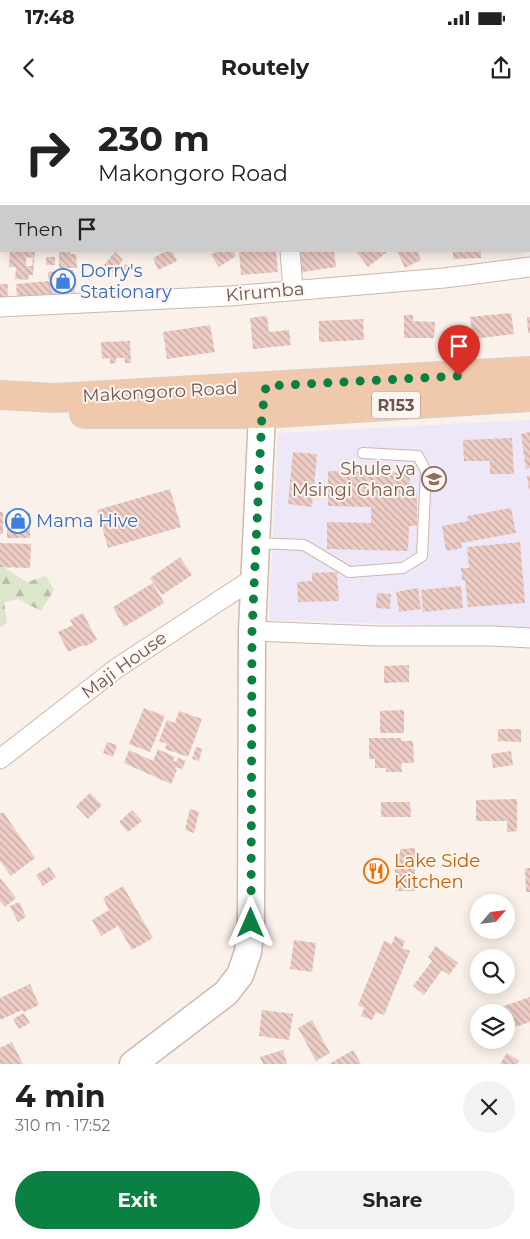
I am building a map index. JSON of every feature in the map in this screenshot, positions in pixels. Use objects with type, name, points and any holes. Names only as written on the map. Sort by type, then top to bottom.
[{"type":"main road","name":"Makongoro Road","points":[[0,395],[55,398],[530,371]]},
{"type":"main road","points":[[133,1064],[226,993],[240,975],[248,952],[251,914],[252,631],[262,414],[266,386]]},
{"type":"main road","name":"Makongoro Road","points":[[0,414],[262,414],[530,397]]},
{"type":"street","points":[[290,252],[293,290]]},
{"type":"street","name":"Kirumba","points":[[0,307],[230,296],[444,278],[530,267]]},
{"type":"street","name":"Maji House","points":[[0,759],[117,668],[254,578]]},
{"type":"street","points":[[252,631],[377,636],[492,636],[530,638]]},
{"type":"lane","points":[[255,543],[304,545],[349,572],[403,568],[422,556],[426,471],[418,456],[362,453]]},
{"type":"shaded area","points":[[530,420],[530,628],[269,620],[278,433]]},
{"type":"green space","points":[[0,565],[27,582],[46,576],[54,590],[41,611],[18,599],[4,602],[7,623],[0,628]]},
{"type":"building","points":[[10,252],[35,252],[33,275],[29,275],[28,280],[15,279],[16,267],[9,267]],"holes":[[[26,257],[33,258],[32,266],[26,266]]]},
{"type":"building","points":[[59,252],[76,254],[77,268],[59,268]]},
{"type":"building","points":[[115,252],[123,260],[113,272],[104,265]]},
{"type":"building","points":[[164,252],[172,252],[177,261],[158,270],[153,258]]},
{"type":"building","points":[[216,252],[234,252],[236,256],[219,267],[211,255]]},
{"type":"building","points":[[239,252],[276,252],[278,272],[241,275]]},
{"type":"building","points":[[298,252],[334,252],[336,267],[302,272]]},
{"type":"building","points":[[357,252],[387,252],[368,267]]},
{"type":"building","points":[[397,252],[417,252],[421,260],[405,268]]},
{"type":"building","points":[[453,252],[481,252],[481,258],[453,259]]},
{"type":"building","points":[[46,257],[55,257],[55,265],[46,265]]},
{"type":"building","points":[[125,264],[131,267],[128,273],[122,270]]},
{"type":"building","points":[[73,270],[75,292],[17,297],[16,284],[49,281],[48,272]]},
{"type":"building","points":[[0,284],[8,284],[7,305],[0,304]]},
{"type":"building","points":[[511,313],[514,334],[473,339],[470,317]]},
{"type":"building","points":[[404,315],[413,315],[413,321],[435,322],[434,338],[404,338]]},
{"type":"building","points":[[267,316],[269,332],[289,330],[291,345],[253,349],[250,318]]},
{"type":"building","points":[[527,317],[530,317],[530,333],[528,333]]},
{"type":"building","points":[[363,319],[364,340],[319,342],[319,321]]},
{"type":"building","points":[[210,325],[215,352],[167,359],[163,332]]},
{"type":"building","points":[[130,341],[131,363],[125,363],[125,358],[116,358],[116,363],[110,364],[110,358],[102,359],[101,342]]},
{"type":"building","points":[[530,432],[530,468],[526,469],[521,434]]},
{"type":"building","points":[[512,438],[514,474],[490,474],[490,461],[464,461],[463,440]]},
{"type":"building","points":[[293,452],[317,454],[312,507],[288,504]]},
{"type":"building","points":[[328,471],[410,473],[409,495],[417,495],[417,526],[409,526],[408,551],[327,549],[327,522],[371,523],[371,507],[328,506]]},
{"type":"building","points":[[527,476],[530,476],[530,490],[529,490]]},
{"type":"building","points":[[170,489],[181,527],[108,548],[97,510]]},
{"type":"building","points":[[511,508],[516,533],[461,543],[462,548],[446,551],[442,526],[468,521],[467,516]]},
{"type":"building","points":[[0,512],[3,512],[3,534],[0,534]]},
{"type":"building","points":[[7,513],[30,513],[30,538],[7,538]]},
{"type":"building","points":[[520,542],[525,603],[468,607],[465,580],[462,580],[461,568],[469,568],[467,547]]},
{"type":"building","points":[[0,543],[31,544],[30,568],[0,567]]},
{"type":"building","points":[[180,557],[192,575],[162,595],[150,578]]},
{"type":"building","points":[[337,572],[339,601],[298,602],[297,582],[312,581],[312,573]]},
{"type":"building","points":[[153,583],[164,603],[124,627],[113,607]]},
{"type":"building","points":[[461,586],[463,608],[423,612],[421,590]]},
{"type":"building","points":[[418,588],[421,609],[399,612],[396,592]]},
{"type":"building","points":[[377,593],[391,594],[390,609],[376,608]]},
{"type":"building","points":[[83,613],[97,640],[68,652],[58,632],[73,625],[70,620]]},
{"type":"building","points":[[409,665],[409,682],[384,683],[384,666]]},
{"type":"building","points":[[144,708],[165,716],[150,752],[129,744]]},
{"type":"building","points":[[404,710],[404,733],[380,733],[380,711]]},
{"type":"building","points":[[179,711],[202,719],[188,757],[165,749],[167,744],[159,741],[167,720],[175,723]]},
{"type":"building","points":[[498,729],[521,729],[521,742],[498,741]]},
{"type":"building","points":[[369,738],[401,738],[401,741],[413,741],[414,763],[401,763],[402,772],[386,772],[386,768],[375,768],[375,759],[369,759]]},
{"type":"building","points":[[107,742],[117,745],[113,757],[103,753]]},
{"type":"building","points":[[196,747],[202,749],[199,761],[192,759]]},
{"type":"building","points":[[158,749],[175,757],[173,761],[176,762],[178,758],[186,761],[182,769],[176,767],[175,769],[177,770],[171,784],[124,763],[129,750],[153,761]]},
{"type":"building","points":[[511,751],[513,765],[493,768],[491,754]]},
{"type":"building","points":[[90,793],[102,805],[88,819],[76,806]]},
{"type":"building","points":[[517,799],[517,831],[507,832],[507,821],[476,821],[476,800]]},
{"type":"building","points":[[381,802],[410,802],[411,817],[381,817]]},
{"type":"building","points":[[190,809],[199,812],[194,833],[185,830]]},
{"type":"building","points":[[132,810],[142,821],[128,832],[119,822]]},
{"type":"building","points":[[3,812],[35,858],[11,876],[0,861],[0,814]]},
{"type":"building","points":[[415,848],[415,891],[395,891],[395,853],[400,853],[400,849]]},
{"type":"building","points":[[49,867],[56,877],[43,886],[36,875]]},
{"type":"building","points":[[525,868],[530,868],[530,892],[526,892]]},
{"type":"building","points":[[0,878],[16,898],[5,907],[0,901]]},
{"type":"building","points":[[123,886],[153,938],[132,950],[118,926],[101,936],[92,920],[109,910],[103,898]]},
{"type":"building","points":[[19,902],[26,917],[18,922],[10,906]]},
{"type":"building","points":[[395,936],[405,941],[402,948],[410,951],[384,1015],[376,1012],[372,1020],[361,1016],[364,1008],[358,1005],[384,941],[392,944]]},
{"type":"building","points":[[294,940],[316,943],[312,972],[290,969]]},
{"type":"building","points":[[436,946],[458,963],[449,975],[442,970],[424,995],[413,986],[432,961],[428,957]]},
{"type":"building","points":[[30,984],[39,1005],[0,1020],[0,998]]},
{"type":"building","points":[[530,997],[530,1022],[515,1027],[515,1004],[510,1004]]},
{"type":"building","points":[[262,1010],[293,1014],[289,1040],[259,1036]]},
{"type":"building","points":[[24,1013],[30,1023],[19,1029],[13,1019]]},
{"type":"building","points":[[312,1020],[330,1053],[316,1061],[298,1028]]},
{"type":"building","points":[[12,1042],[23,1064],[0,1064],[0,1048]]},
{"type":"building","points":[[283,1050],[287,1064],[263,1064],[260,1057]]},
{"type":"building","points":[[353,1050],[361,1064],[329,1064]]},
{"type":"building","points":[[507,1053],[519,1061],[517,1064],[500,1064]]},
{"type":"place","name":"Dorry's Stationary","points":[[63,281]]},
{"type":"place","name":"Shule ya Msingi Ghana","points":[[434,479]]},
{"type":"place","name":"Mama Hive","points":[[18,521]]},
{"type":"place","name":"Lake Side Kitchen","points":[[376,871]]},
{"type":"route","points":[[251,923],[252,631],[262,414],[266,386],[459,376]]}]
